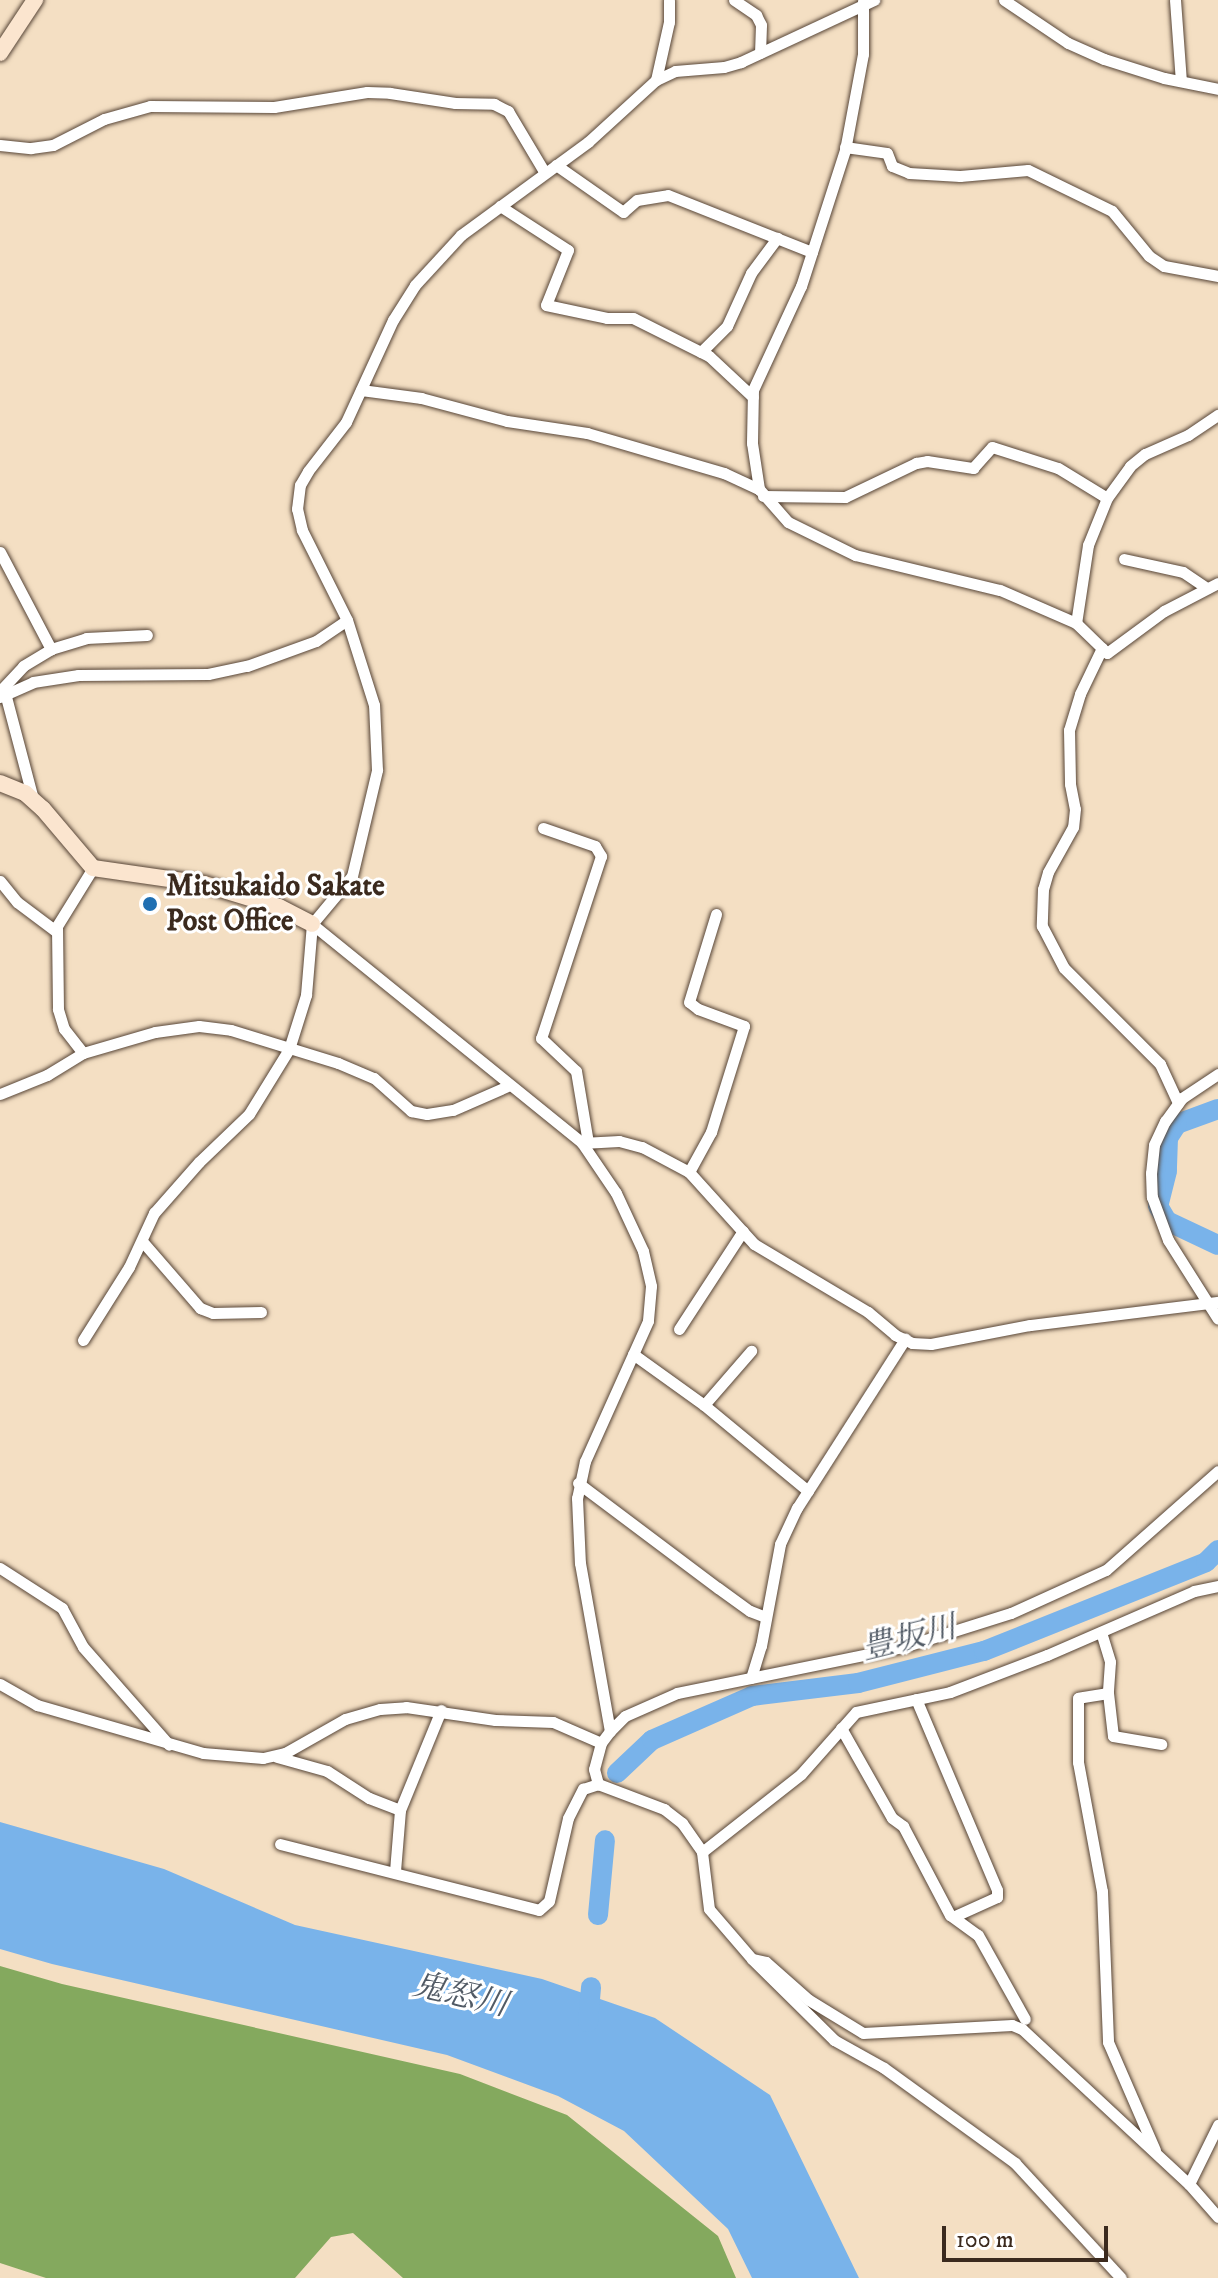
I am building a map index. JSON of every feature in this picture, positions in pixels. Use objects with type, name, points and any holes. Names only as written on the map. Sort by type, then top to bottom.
[{"type":"street","points":[[0,53],[35,0]]},
{"type":"street","points":[[656,80],[665,45],[669,0]]},
{"type":"street","points":[[734,0],[756,15],[761,25],[760,53]]},
{"type":"street","points":[[1004,0],[1068,43],[1104,59],[1218,89]]},
{"type":"street","points":[[1175,0],[1181,81]]},
{"type":"street","points":[[83,1340],[142,1241],[154,1213],[249,1114],[289,1049],[306,995],[312,924],[352,876],[377,770],[374,705],[347,620],[302,530],[297,509],[300,485],[346,422],[393,320],[415,285],[461,235],[588,142],[656,80],[693,68],[724,67],[867,2],[863,54],[845,147],[797,297],[775,339],[753,397],[752,443],[761,492]]},
{"type":"street","points":[[0,145],[31,148],[53,145],[104,119],[150,106],[274,107],[367,92],[390,93],[455,103],[494,104],[508,111],[545,173]]},
{"type":"street","points":[[845,147],[887,153],[892,166],[909,173],[960,176],[1028,170],[1112,211],[1149,256],[1164,266],[1218,276]]},
{"type":"street","points":[[556,165],[623,212],[637,200],[668,195],[812,252]]},
{"type":"street","points":[[500,206],[568,250],[546,305],[607,318],[633,318],[701,352],[753,397]]},
{"type":"street","points":[[701,352],[727,326],[751,273],[777,238]]},
{"type":"street","points":[[361,390],[421,398],[507,421],[587,433],[724,473],[761,492],[788,522],[855,555],[1000,590],[1076,623],[1107,653],[1164,611],[1212,586]]},
{"type":"street","points":[[1076,623],[1088,545],[1107,498],[1130,466],[1145,454],[1188,435],[1218,415]]},
{"type":"street","points":[[761,492],[845,497],[916,463],[927,461],[973,468],[992,447],[1058,468],[1107,498]]},
{"type":"street","points":[[0,552],[51,649]]},
{"type":"street","points":[[1124,559],[1183,572],[1212,586]]},
{"type":"street","points":[[2,694],[33,682],[78,675],[208,674],[247,666],[316,641],[347,620]]},
{"type":"street","points":[[2,694],[23,666],[51,649],[86,638],[147,635]]},
{"type":"street","points":[[1102,648],[1080,694],[1069,730],[1070,784],[1075,809],[1073,827],[1048,872],[1043,889],[1042,926],[1064,968],[1160,1064],[1178,1103]]},
{"type":"street","points":[[2,694],[33,799]]},
{"type":"street","points":[[0,783],[33,799],[93,868],[204,884],[290,911],[312,924],[585,1143],[616,1193],[643,1251],[651,1286],[648,1321],[578,1483],[576,1527],[580,1563],[610,1731]]},
{"type":"street","points":[[543,828],[595,846],[601,856],[541,1038],[576,1071],[585,1143]]},
{"type":"street","points":[[83,1053],[64,1029],[58,1009],[57,932],[64,912],[93,868]]},
{"type":"street","points":[[0,881],[17,902],[57,932]]},
{"type":"street","points":[[689,1172],[711,1132],[744,1026],[698,1009],[689,1002],[716,914]]},
{"type":"street","points":[[0,1094],[47,1075],[83,1053],[155,1032],[199,1026],[231,1030],[338,1063],[374,1078],[411,1111],[427,1114],[453,1110],[510,1085]]},
{"type":"street","points":[[1218,1074],[1178,1103],[1154,1145],[1152,1197],[1168,1240],[1213,1303],[1218,1319]]},
{"type":"street","points":[[585,1143],[619,1141],[642,1147],[689,1172],[754,1244],[868,1312],[905,1339],[931,1344],[1030,1325],[1213,1303]]},
{"type":"street","points":[[679,1329],[743,1231]]},
{"type":"street","points":[[142,1241],[200,1308],[213,1313],[261,1312]]},
{"type":"street","points":[[751,1678],[780,1544],[808,1491],[905,1339]]},
{"type":"street","points":[[704,1405],[751,1351]]},
{"type":"street","points":[[633,1354],[704,1405],[808,1491]]},
{"type":"street","points":[[602,1786],[594,1769],[601,1743],[625,1716],[654,1700],[955,1634],[1106,1570],[1218,1471]]},
{"type":"street","points":[[578,1483],[750,1611],[766,1617]]},
{"type":"street","points":[[0,1568],[62,1608],[83,1647],[170,1745]]},
{"type":"street","points":[[702,1852],[801,1774],[856,1712],[916,1699],[997,1675],[1194,1591],[1218,1586]]},
{"type":"street","points":[[1101,1632],[1110,1662],[1108,1693],[1113,1736],[1161,1744]]},
{"type":"street","points":[[0,1684],[37,1705],[170,1745],[203,1753],[272,1756],[327,1771],[369,1798],[400,1810]]},
{"type":"street","points":[[1108,1693],[1078,1698],[1078,1762],[1102,1891],[1108,2042],[1157,2155]]},
{"type":"street","points":[[916,1699],[997,1890],[997,1897],[953,1917]]},
{"type":"street","points":[[272,1756],[285,1753],[345,1719],[380,1709],[441,1710],[495,1720],[553,1722],[601,1743]]},
{"type":"street","points":[[395,1871],[400,1810],[441,1710]]},
{"type":"street","points":[[841,1728],[892,1818],[903,1826],[953,1917],[978,1935],[1025,2019]]},
{"type":"street","points":[[280,1844],[539,1910],[545,1908],[568,1818],[583,1789],[602,1786],[664,1809],[682,1823],[702,1852],[709,1909],[752,1959],[834,2040],[884,2068],[1015,2163],[1121,2278]]},
{"type":"street","points":[[752,1959],[766,1962],[809,2000],[863,2033],[1012,2025],[1022,2029],[1189,2184],[1218,2217]]},
{"type":"street","points":[[1189,2184],[1218,2125]]},
{"type":"green space","points":[[0,1966],[62,1984],[460,2074],[567,2115],[718,2236],[736,2278],[403,2278],[353,2233],[331,2237],[295,2278],[46,2278],[0,2263]]},
{"type":"water","name":"鬼怒川","points":[[0,1822],[164,1869],[295,1925],[542,1979],[655,2018],[770,2095],[859,2278],[752,2278],[728,2229],[624,2131],[558,2096],[447,2055],[52,1964],[0,1949]]},
{"type":"waterway","name":"豊坂川","points":[[1218,1109],[1177,1124],[1168,1138],[1167,1171],[1158,1206],[1167,1221],[1218,1245]]},
{"type":"waterway","name":"豊坂川","points":[[617,1773],[652,1740],[752,1696],[858,1683],[984,1651],[1206,1562],[1218,1550]]},
{"type":"waterway","name":"豊坂川","points":[[598,1915],[605,1840]]},
{"type":"waterway","name":"豊坂川","points":[[588,2022],[591,1987]]},
{"type":"place","name":"Mitsukaido Sakate Post Office","points":[[150,904]]}]
